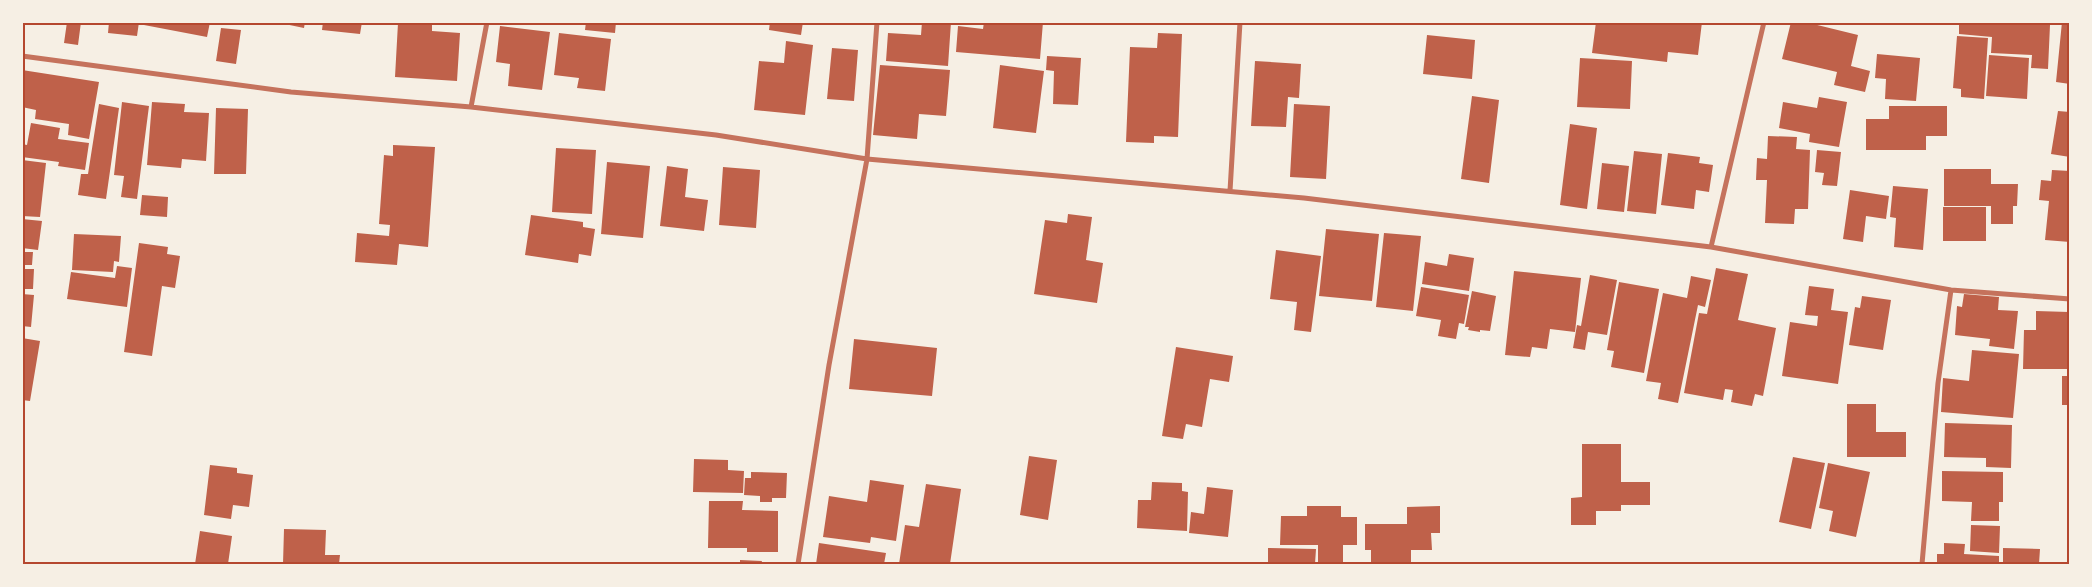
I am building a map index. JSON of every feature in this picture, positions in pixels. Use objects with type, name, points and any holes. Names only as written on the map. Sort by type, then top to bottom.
[{"type":"street","points":[[471,107],[487,22]]},
{"type":"street","points":[[798,564],[829,365],[867,159],[877,22]]},
{"type":"street","points":[[1230,191],[1240,22]]},
{"type":"street","points":[[1711,247],[1764,22]]},
{"type":"street","points":[[22,56],[291,92],[471,107],[716,136],[867,159],[1304,198],[1711,247],[1951,290],[2070,299]]},
{"type":"street","points":[[1922,564],[1938,383],[1951,290]]},
{"type":"building","points":[[67,22],[81,22],[78,45],[64,43]]},
{"type":"building","points":[[109,22],[139,22],[137,36],[108,33]]},
{"type":"building","points":[[144,22],[210,22],[207,37],[144,25]]},
{"type":"building","points":[[275,22],[305,22],[304,28]]},
{"type":"building","points":[[323,22],[362,22],[360,34],[322,30]]},
{"type":"building","points":[[586,22],[616,22],[615,33],[585,30]]},
{"type":"building","points":[[770,22],[803,22],[801,35],[769,30]]},
{"type":"building","points":[[922,22],[951,22],[948,66],[886,61],[888,33],[921,35]]},
{"type":"building","points":[[984,22],[1043,22],[1040,59],[956,52],[958,26],[983,29]]},
{"type":"building","points":[[1596,22],[1702,22],[1698,55],[1668,52],[1667,62],[1592,53]]},
{"type":"building","points":[[1791,22],[1805,22],[1858,35],[1851,66],[1870,71],[1865,92],[1834,85],[1837,72],[1782,59]]},
{"type":"building","points":[[1959,22],[2050,25],[2048,69],[2031,68],[2032,55],[1991,53],[1992,37],[1959,34]]},
{"type":"building","points":[[2062,22],[2070,22],[2070,84],[2056,82]]},
{"type":"building","points":[[398,23],[432,25],[432,31],[460,33],[457,81],[395,77]]},
{"type":"building","points":[[500,26],[550,32],[542,90],[508,86],[510,64],[496,62]]},
{"type":"building","points":[[221,28],[241,30],[236,64],[216,61]]},
{"type":"building","points":[[559,33],[611,39],[605,91],[577,88],[579,78],[554,75]]},
{"type":"building","points":[[1158,33],[1182,34],[1178,137],[1154,136],[1154,143],[1126,142],[1130,47],[1157,48]]},
{"type":"building","points":[[1427,35],[1475,40],[1472,79],[1423,74]]},
{"type":"building","points":[[1957,36],[1988,38],[1984,99],[1961,97],[1961,89],[1953,88]]},
{"type":"building","points":[[786,41],[813,45],[805,115],[754,110],[759,61],[784,63]]},
{"type":"building","points":[[832,48],[858,50],[854,101],[827,99]]},
{"type":"building","points":[[1877,54],[1920,58],[1916,101],[1885,99],[1886,79],[1875,78]]},
{"type":"building","points":[[1989,55],[2029,58],[2027,99],[1986,96]]},
{"type":"building","points":[[1047,56],[1081,58],[1078,105],[1053,104],[1054,71],[1046,70]]},
{"type":"building","points":[[1580,58],[1632,61],[1630,109],[1577,107]]},
{"type":"building","points":[[1255,61],[1301,64],[1299,98],[1288,97],[1286,127],[1251,126]]},
{"type":"building","points":[[880,65],[950,70],[946,116],[919,114],[917,139],[873,135]]},
{"type":"building","points":[[1000,65],[1044,71],[1036,133],[993,128]]},
{"type":"building","points":[[22,70],[99,82],[89,139],[68,135],[69,124],[35,119],[36,110],[22,107]]},
{"type":"building","points":[[1472,96],[1499,100],[1489,183],[1461,179]]},
{"type":"building","points":[[1819,97],[1847,102],[1839,147],[1809,142],[1810,134],[1779,128],[1783,102],[1817,108]]},
{"type":"building","points":[[122,102],[149,106],[137,199],[121,197],[124,176],[114,175]]},
{"type":"building","points":[[152,102],[185,104],[184,112],[209,113],[206,161],[182,159],[181,168],[147,165]]},
{"type":"building","points":[[99,104],[119,108],[106,199],[78,195],[81,174],[88,174]]},
{"type":"building","points":[[1294,104],[1330,106],[1326,179],[1290,177]]},
{"type":"building","points":[[1889,106],[1947,106],[1947,136],[1926,136],[1926,150],[1866,150],[1866,119],[1889,119]]},
{"type":"building","points":[[216,108],[248,109],[246,174],[214,174]]},
{"type":"building","points":[[2058,111],[2070,112],[2070,157],[2051,154]]},
{"type":"building","points":[[31,123],[60,128],[58,139],[89,143],[85,170],[58,166],[59,162],[22,157],[22,144],[27,145]]},
{"type":"building","points":[[1570,124],[1597,128],[1587,209],[1560,205]]},
{"type":"building","points":[[1768,136],[1797,137],[1796,149],[1810,150],[1808,209],[1795,209],[1794,224],[1765,223],[1767,180],[1756,180],[1757,158],[1767,159]]},
{"type":"building","points":[[393,145],[435,147],[428,247],[399,244],[397,265],[355,262],[357,233],[389,236],[390,225],[379,224],[384,155],[393,156]]},
{"type":"building","points":[[556,148],[596,150],[592,214],[552,212]]},
{"type":"building","points":[[1817,150],[1841,152],[1837,186],[1822,185],[1824,173],[1815,172]]},
{"type":"building","points":[[1634,151],[1662,154],[1656,214],[1627,211]]},
{"type":"building","points":[[1668,153],[1700,157],[1699,163],[1713,165],[1709,192],[1696,190],[1694,209],[1661,205]]},
{"type":"building","points":[[22,160],[46,163],[40,217],[22,216]]},
{"type":"building","points":[[607,162],[650,166],[643,238],[601,234]]},
{"type":"building","points":[[1602,163],[1629,166],[1624,212],[1597,209]]},
{"type":"building","points":[[667,166],[688,169],[685,197],[708,200],[704,231],[660,226]]},
{"type":"building","points":[[723,167],[760,170],[756,228],[719,225]]},
{"type":"building","points":[[1944,169],[1991,169],[1991,184],[2018,184],[2017,206],[2013,206],[2013,224],[1991,224],[1991,206],[1944,206]]},
{"type":"building","points":[[2052,170],[2070,171],[2070,242],[2045,240],[2049,201],[2039,200],[2041,180],[2051,181]]},
{"type":"building","points":[[1893,186],[1928,189],[1923,250],[1894,247],[1896,218],[1890,217]]},
{"type":"building","points":[[1850,190],[1889,196],[1886,219],[1866,216],[1863,242],[1843,239]]},
{"type":"building","points":[[142,195],[168,197],[167,217],[140,215]]},
{"type":"building","points":[[1943,207],[1986,207],[1986,241],[1943,241]]},
{"type":"building","points":[[1068,214],[1092,217],[1086,260],[1103,263],[1097,303],[1034,294],[1045,220],[1067,223]]},
{"type":"building","points":[[531,215],[583,222],[583,227],[595,229],[591,256],[579,254],[578,263],[525,255]]},
{"type":"building","points":[[22,219],[42,221],[38,250],[22,248]]},
{"type":"building","points":[[1326,229],[1379,234],[1372,301],[1319,296]]},
{"type":"building","points":[[1384,233],[1421,236],[1413,311],[1376,307]]},
{"type":"building","points":[[74,234],[121,236],[119,262],[114,261],[113,272],[72,270]]},
{"type":"building","points":[[139,243],[168,247],[167,254],[180,256],[175,288],[162,286],[152,356],[124,352]]},
{"type":"building","points":[[1276,250],[1321,256],[1311,332],[1294,330],[1297,302],[1270,299]]},
{"type":"building","points":[[22,252],[33,252],[32,265],[22,265]]},
{"type":"building","points":[[1449,254],[1474,258],[1469,291],[1422,284],[1425,262],[1447,266]]},
{"type":"building","points":[[117,266],[132,268],[127,307],[67,299],[71,272],[115,278]]},
{"type":"building","points":[[1716,268],[1748,274],[1738,320],[1776,328],[1763,396],[1755,394],[1752,406],[1731,402],[1733,390],[1725,389],[1723,400],[1684,393],[1699,313],[1707,314]]},
{"type":"building","points":[[22,269],[34,269],[33,289],[22,289]]},
{"type":"building","points":[[1514,271],[1581,278],[1575,332],[1550,329],[1547,349],[1532,347],[1530,357],[1505,355]]},
{"type":"building","points":[[1590,275],[1617,280],[1607,335],[1588,332],[1585,350],[1573,348],[1577,325],[1581,326]]},
{"type":"building","points":[[1691,276],[1711,280],[1705,307],[1698,305],[1678,403],[1658,399],[1661,383],[1646,381],[1663,293],[1687,298]]},
{"type":"building","points":[[1619,282],[1659,289],[1644,373],[1611,367],[1614,351],[1607,350]]},
{"type":"building","points":[[1809,286],[1834,289],[1831,310],[1848,312],[1838,384],[1782,376],[1790,322],[1817,326],[1818,316],[1805,315]]},
{"type":"building","points":[[1421,287],[1469,295],[1464,324],[1459,323],[1456,339],[1438,336],[1441,320],[1416,316]]},
{"type":"building","points":[[1472,291],[1496,296],[1490,331],[1480,330],[1480,332],[1468,330],[1469,327],[1465,327]]},
{"type":"building","points":[[22,294],[34,295],[31,327],[22,326]]},
{"type":"building","points":[[1964,294],[1999,297],[1998,310],[2018,311],[2014,349],[1989,346],[1990,339],[1955,335],[1957,306],[1962,307]]},
{"type":"building","points":[[1862,296],[1891,300],[1883,350],[1849,345],[1855,307],[1860,308]]},
{"type":"building","points":[[2036,311],[2069,312],[2070,369],[2023,369],[2024,330],[2036,330]]},
{"type":"building","points":[[22,338],[40,341],[30,401],[22,400]]},
{"type":"building","points":[[854,339],[937,348],[932,396],[849,389]]},
{"type":"building","points":[[1176,347],[1233,356],[1229,382],[1210,379],[1202,427],[1186,424],[1183,439],[1162,436]]},
{"type":"building","points":[[1972,350],[2019,354],[2013,418],[1941,412],[1943,378],[1969,381]]},
{"type":"building","points":[[2062,376],[2070,376],[2070,405],[2062,405]]},
{"type":"building","points":[[1847,404],[1876,404],[1876,432],[1906,432],[1906,457],[1847,457]]},
{"type":"building","points":[[1945,423],[2012,425],[2011,468],[1986,467],[1986,458],[1944,457]]},
{"type":"building","points":[[1582,444],[1621,444],[1621,482],[1650,482],[1650,505],[1621,505],[1621,511],[1596,511],[1596,525],[1571,525],[1571,498],[1582,497]]},
{"type":"building","points":[[1029,456],[1057,460],[1048,520],[1020,515]]},
{"type":"building","points":[[1793,457],[1825,463],[1811,529],[1779,522]]},
{"type":"building","points":[[694,459],[728,460],[728,470],[744,471],[743,493],[693,492]]},
{"type":"building","points":[[1828,463],[1870,472],[1856,537],[1829,531],[1833,511],[1819,508]]},
{"type":"building","points":[[210,465],[237,468],[237,473],[253,475],[249,507],[233,505],[231,519],[204,515]]},
{"type":"building","points":[[1942,471],[2003,472],[2003,502],[1999,502],[1999,521],[1971,521],[1972,502],[1942,501]]},
{"type":"building","points":[[751,472],[787,473],[786,498],[772,498],[772,502],[760,502],[760,496],[744,495],[745,478],[751,478]]},
{"type":"building","points":[[870,480],[904,485],[896,541],[871,537],[870,543],[823,537],[829,496],[867,502]]},
{"type":"building","points":[[1152,482],[1182,483],[1182,491],[1188,492],[1187,531],[1137,528],[1138,500],[1151,500]]},
{"type":"building","points":[[926,484],[961,489],[950,564],[899,564],[905,525],[919,527]]},
{"type":"building","points":[[1207,487],[1233,490],[1228,537],[1189,533],[1191,512],[1204,514]]},
{"type":"building","points":[[709,501],[743,501],[742,510],[778,511],[778,552],[747,552],[747,548],[708,548]]},
{"type":"building","points":[[1307,506],[1341,506],[1341,517],[1357,517],[1357,545],[1343,545],[1343,562],[1318,562],[1318,545],[1280,545],[1281,516],[1307,516]]},
{"type":"building","points":[[1440,506],[1440,533],[1431,533],[1432,550],[1411,550],[1411,564],[1371,564],[1371,550],[1365,550],[1365,524],[1407,524],[1407,507]]},
{"type":"building","points":[[1971,525],[2000,526],[1999,553],[1970,551]]},
{"type":"building","points":[[284,529],[326,530],[325,555],[340,555],[339,564],[283,564]]},
{"type":"building","points":[[200,531],[232,536],[228,564],[195,564]]},
{"type":"building","points":[[819,543],[886,553],[884,564],[816,564]]},
{"type":"building","points":[[1944,543],[1965,544],[1964,554],[1999,556],[1999,564],[1937,564],[1937,554],[1944,554]]},
{"type":"building","points":[[1268,548],[1316,549],[1315,564],[1268,564]]},
{"type":"building","points":[[2003,548],[2040,549],[2039,564],[2003,564]]},
{"type":"building","points":[[740,560],[762,561],[761,564],[740,564]]}]
